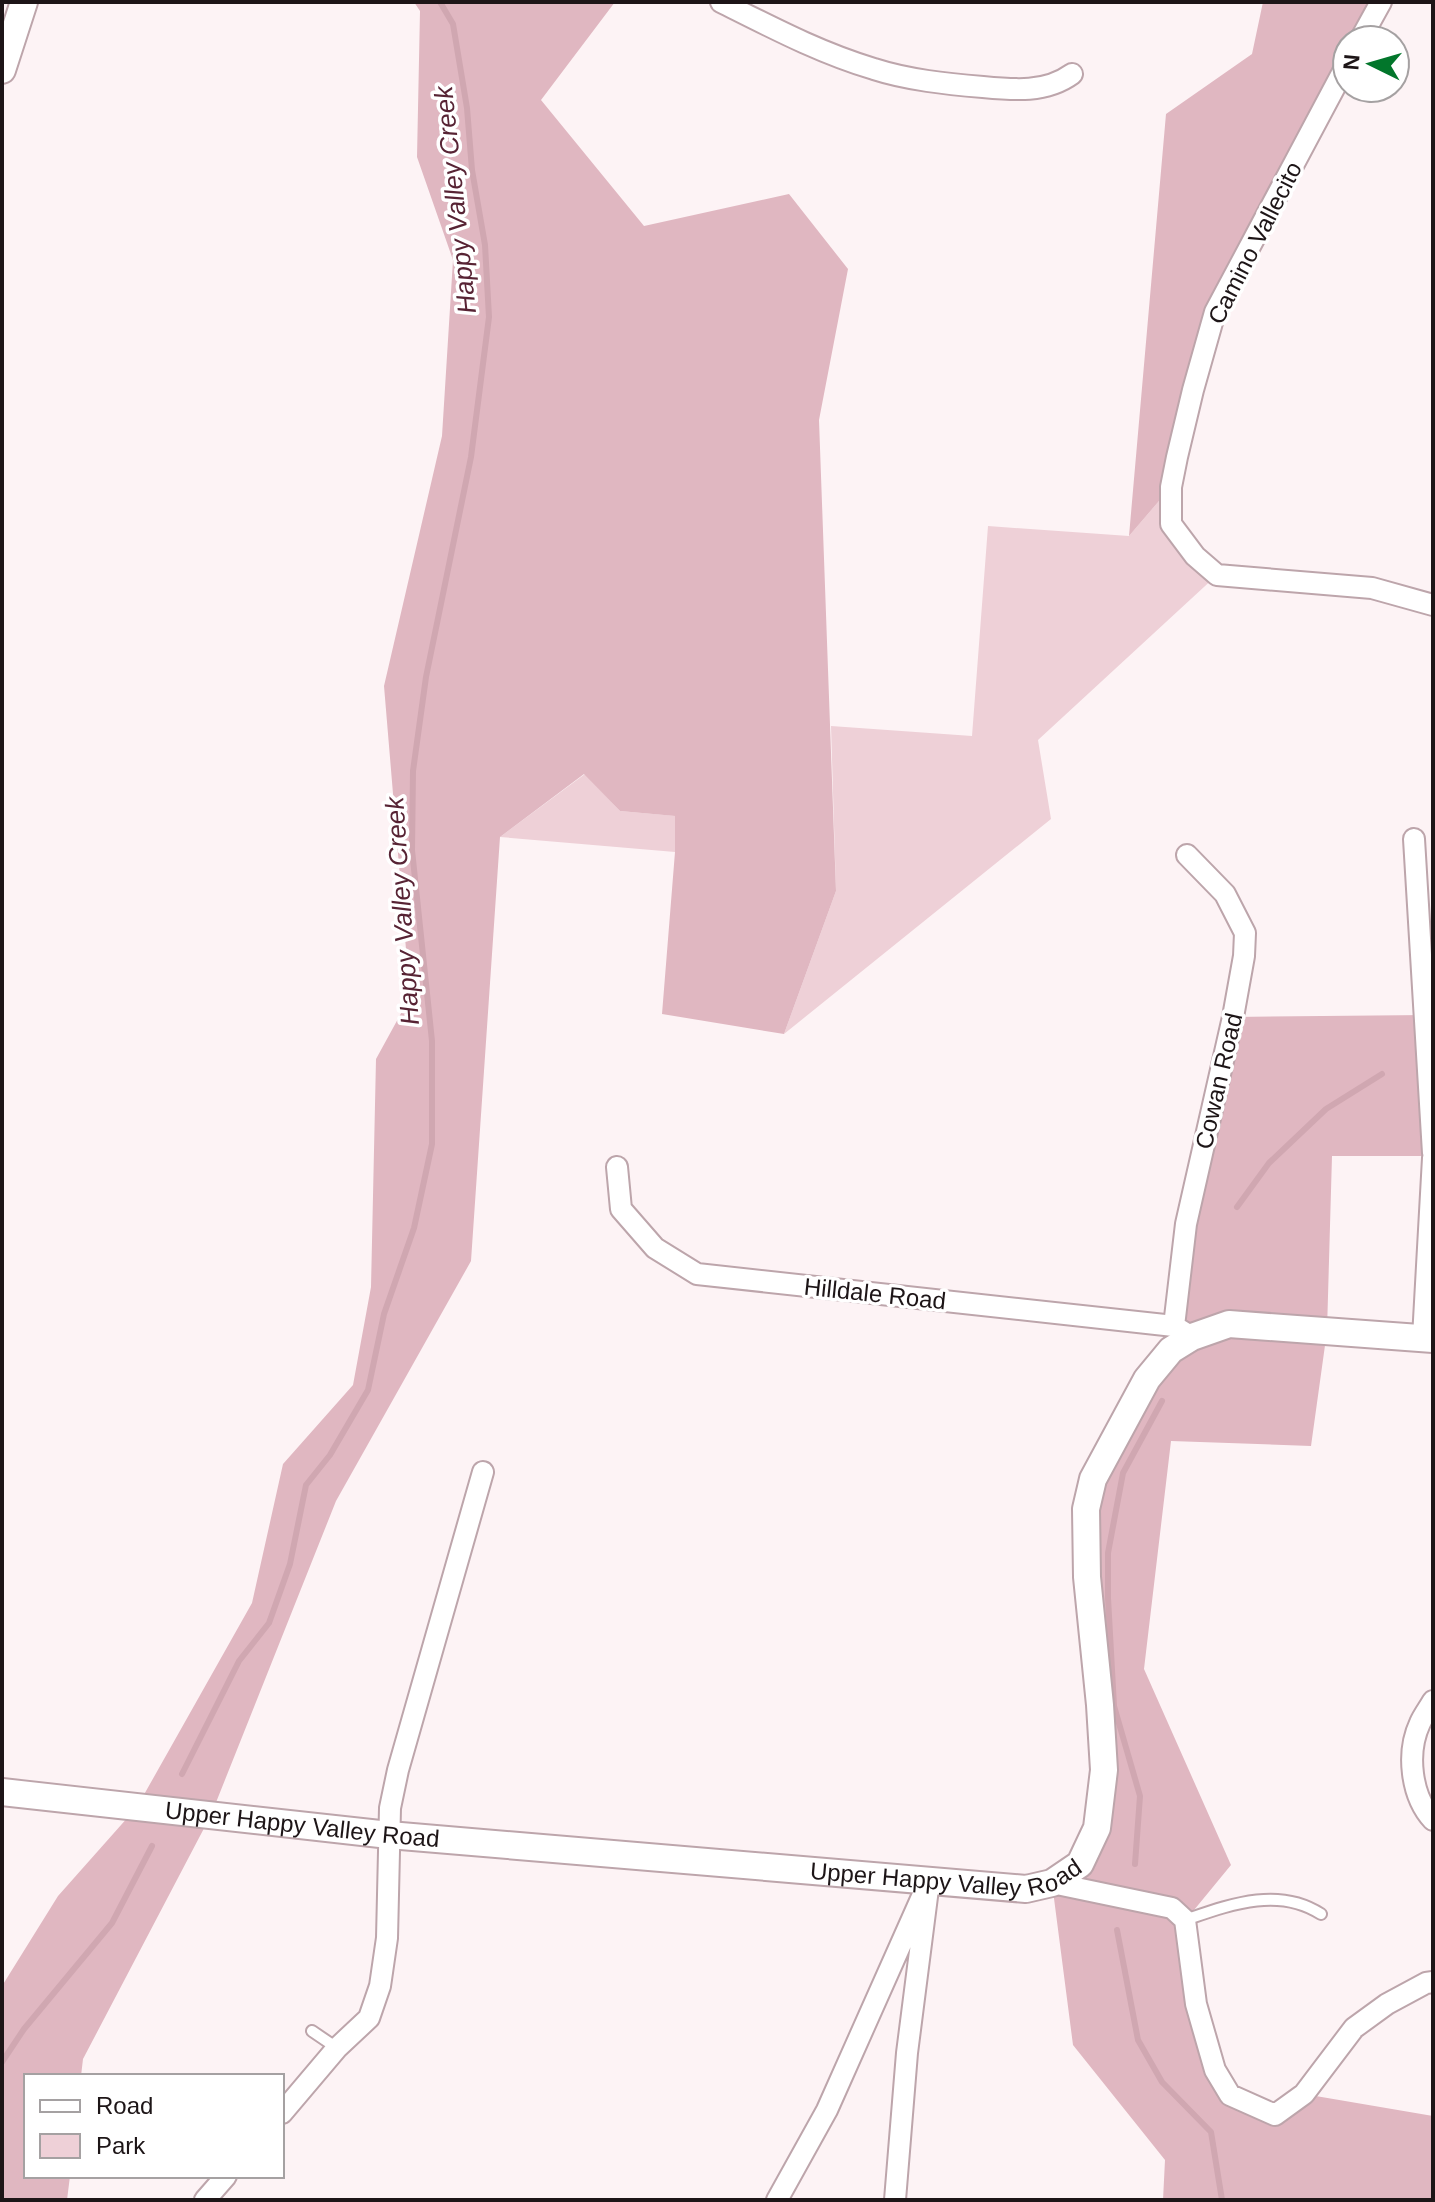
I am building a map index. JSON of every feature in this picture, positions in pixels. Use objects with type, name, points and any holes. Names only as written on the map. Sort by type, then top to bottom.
[{"type":"street","points":[[2,70],[24,2]]},
{"type":"street","points":[[721,2],[818,49],[876,70],[951,84],[1012,89],[1059,83],[1072,74]]},
{"type":"street","points":[[1369,24],[1381,2]]},
{"type":"street","name":"Camino Vallecito","points":[[1331,94],[1215,312],[1177,457],[1171,487],[1171,524],[1195,556],[1217,575],[1372,588],[1433,605]]},
{"type":"street","points":[[1414,839],[1433,1156],[1428,1338]]},
{"type":"street","name":"Cowan Road","points":[[1183,1332],[1186,1224],[1233,1017],[1245,933],[1225,894],[1187,855]]},
{"type":"street","name":"Hilldale Road","points":[[617,1167],[621,1209],[655,1248],[697,1274],[1183,1332]]},
{"type":"street","name":"Upper Happy Valley Road","points":[[2,1792],[389,1835],[1026,1889],[1052,1883],[1080,1864],[1097,1828],[1104,1770],[1087,1577],[1086,1509],[1093,1479],[1147,1379],[1183,1332],[1229,1324],[1428,1338]]},
{"type":"street","points":[[284,2111],[337,2048],[369,2018],[380,1986],[387,1938],[390,1808],[398,1770],[483,1472]]},
{"type":"street","points":[[1433,1701],[1419,1725],[1412,1758],[1415,1787],[1422,1808],[1433,1820]]},
{"type":"street","points":[[777,2200],[827,2110],[929,1881]]},
{"type":"street","points":[[895,2200],[907,2053],[929,1881]]},
{"type":"street","points":[[1052,1883],[1172,1908],[1185,1920],[1196,2004],[1215,2070],[1230,2095],[1275,2115],[1304,2094],[1354,2028],[1387,2004],[1433,1982]]},
{"type":"street","points":[[205,2200],[224,2178]]},
{"type":"lane","points":[[1185,1920],[1227,1906],[1265,1899],[1288,1901],[1310,1907],[1321,1914]]},
{"type":"lane","points":[[312,2031],[337,2048]]},
{"type":"green space","points":[[1171,487],[1171,524],[1217,575],[1038,740],[1051,819],[784,1034],[836,891],[831,726],[972,736],[988,526],[1129,536]]},
{"type":"green space","points":[[585,774],[620,811],[676,816],[675,852],[500,837]]},
{"type":"shaded area","points":[[414,2],[615,2],[541,100],[644,226],[789,194],[848,269],[819,420],[836,891],[784,1034],[662,1014],[675,816],[620,811],[584,774],[500,837],[471,1261],[336,1501],[211,1815],[83,2059],[81,2074],[24,2074],[24,2178],[70,2178],[67,2200],[2,2200],[2,1986],[58,1896],[137,1807],[252,1603],[283,1464],[353,1385],[371,1287],[376,1059],[410,997],[384,686],[442,436],[453,260],[417,157],[420,11]]},
{"type":"shaded area","points":[[1263,2],[1381,2],[1369,24],[1331,24],[1331,94],[1215,312],[1171,487],[1129,536],[1166,114],[1252,54]]},
{"type":"shaded area","points":[[1426,1015],[1433,1156],[1332,1156],[1327,1331],[1311,1446],[1171,1441],[1144,1669],[1231,1865],[1185,1921],[1215,2070],[1260,2109],[1304,2094],[1433,2116],[1433,2200],[1163,2200],[1165,2160],[1073,2045],[1052,1883],[1097,1828],[1086,1509],[1174,1326],[1233,1017]]},
{"type":"waterway","name":"Happy Valley Creek","points":[[182,1774],[239,1661],[269,1623],[290,1564],[306,1485],[330,1455],[368,1390],[384,1314],[414,1228],[432,1144],[432,1041],[412,850],[413,771],[426,677],[471,457],[489,317],[485,245],[472,170],[467,108],[453,24],[440,2]]},
{"type":"waterway","points":[[1237,1207],[1269,1163],[1326,1109],[1382,1074]]},
{"type":"waterway","points":[[1135,1864],[1140,1796],[1114,1706],[1108,1553],[1123,1473],[1162,1401]]},
{"type":"waterway","name":"Happy Valley Creek","points":[[2,2062],[24,2029],[112,1923],[152,1846]]},
{"type":"waterway","points":[[1117,1930],[1138,2040],[1162,2082],[1211,2132],[1222,2200]]}]
